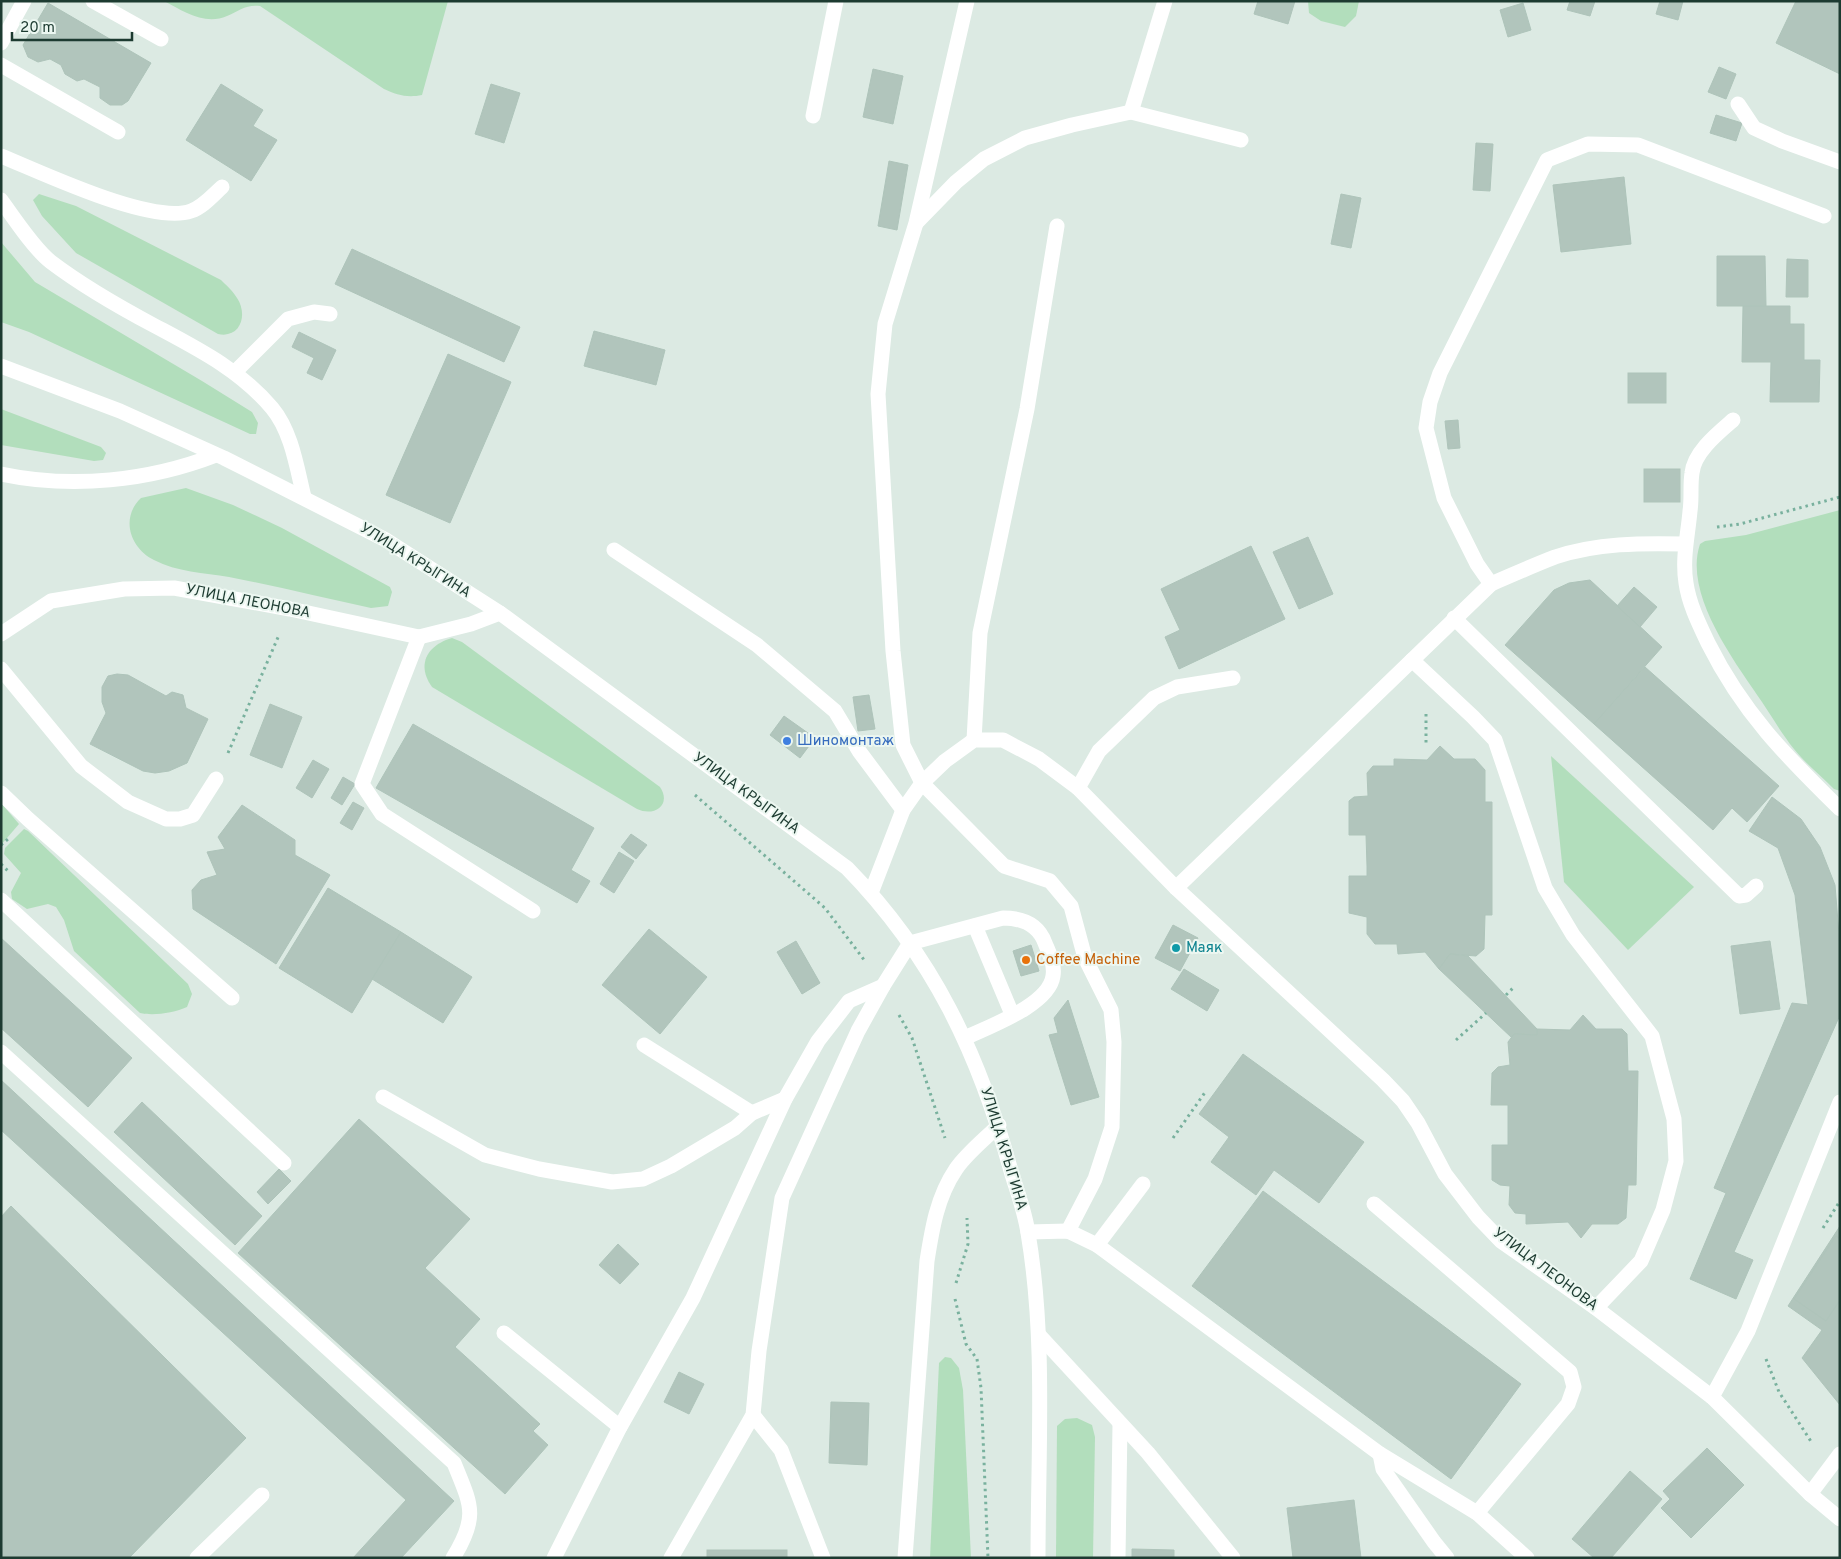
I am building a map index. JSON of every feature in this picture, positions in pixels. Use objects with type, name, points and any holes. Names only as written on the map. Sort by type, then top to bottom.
[{"type":"main road","points":[[1,43],[24,1]]},
{"type":"main road","points":[[93,1],[161,39]]},
{"type":"main road","points":[[813,116],[836,1]]},
{"type":"main road","points":[[967,1],[916,223],[885,324],[878,394],[893,651],[903,745],[922,784],[1004,866],[1050,881],[1071,906],[1085,958],[1111,1010],[1114,1042],[1112,1127],[1095,1179],[1068,1231]]},
{"type":"main road","points":[[1131,112],[1165,1]]},
{"type":"main road","points":[[1,65],[118,132]]},
{"type":"main road","points":[[1738,104],[1754,128],[1782,141],[1840,162]]},
{"type":"main road","points":[[916,223],[956,182],[984,159],[1025,138],[1131,112],[1241,140]]},
{"type":"main road","points":[[1491,584],[1477,564],[1444,498],[1426,428],[1430,402],[1440,373],[1547,160],[1588,144],[1638,145],[1824,216]]},
{"type":"main road","points":[[1,156],[132,207],[159,214],[192,210],[222,187]]},
{"type":"main road","points":[[1,200],[50,261],[136,316],[213,357],[235,372],[273,409],[283,426],[304,497]]},
{"type":"main road","points":[[871,893],[903,810],[922,784],[945,762],[974,740],[980,632],[1028,400],[1057,226]]},
{"type":"main road","points":[[235,372],[288,319],[314,312],[330,314]]},
{"type":"main road","name":"УЛИЦА КРЫГИНА","points":[[1,366],[120,411],[304,497],[386,540],[500,614],[847,868],[871,893],[910,943],[941,991],[965,1038],[999,1125],[1028,1232],[1039,1335],[1038,1558]]},
{"type":"main road","points":[[1733,420],[1708,442],[1692,470],[1690,511],[1686,538],[1686,583],[1696,619],[1720,666],[1754,719],[1792,762],[1840,809]]},
{"type":"main road","points":[[1,474],[62,481],[120,479],[184,468],[216,455]]},
{"type":"main road","points":[[1176,888],[1491,584],[1556,557],[1602,547],[1686,538]]},
{"type":"main road","points":[[614,550],[757,645],[835,711],[859,751],[903,810]]},
{"type":"main road","name":"УЛИЦА ЛЕОНОВА","points":[[1,634],[51,601],[124,589],[174,588],[290,609],[419,637],[471,624],[500,614]]},
{"type":"main road","points":[[1454,618],[1739,896],[1746,895],[1756,886]]},
{"type":"main road","points":[[419,637],[362,784],[382,814],[533,911]]},
{"type":"main road","points":[[1412,660],[1473,716],[1495,740],[1545,888],[1573,935],[1652,1036],[1674,1120],[1676,1160],[1663,1210],[1641,1261],[1596,1308]]},
{"type":"main road","points":[[1,669],[81,766],[128,802],[166,819],[180,819],[193,815],[216,779]]},
{"type":"main road","points":[[1078,788],[1099,751],[1154,698],[1177,687],[1233,678]]},
{"type":"main road","name":"УЛИЦА ЛЕОНОВА","points":[[974,740],[1003,740],[1039,758],[1078,788],[1176,888],[1403,1101],[1445,1174],[1478,1217],[1501,1241],[1596,1308],[1712,1397],[1810,1494],[1840,1519]]},
{"type":"main road","points":[[1,793],[28,819],[232,998]]},
{"type":"main road","points":[[1,900],[284,1164]]},
{"type":"main road","points":[[671,1558],[754,1416],[760,1350],[782,1198],[858,1031],[910,943],[1003,918],[1018,918],[1041,932],[1053,964],[1050,987],[1043,997],[965,1038]]},
{"type":"main road","points":[[975,926],[1012,1014]]},
{"type":"main road","points":[[554,1558],[620,1427],[694,1298],[785,1099],[818,1041],[849,1001],[883,986]]},
{"type":"main road","points":[[644,1045],[752,1113]]},
{"type":"main road","points":[[1,1052],[454,1463],[471,1505],[466,1537],[453,1558]]},
{"type":"main road","points":[[383,1096],[485,1155],[539,1169],[612,1182],[643,1179],[671,1166],[735,1128],[752,1113],[785,1099]]},
{"type":"main road","points":[[1712,1397],[1748,1331],[1840,1102]]},
{"type":"main road","points":[[905,1558],[927,1261],[933,1226],[941,1199],[956,1169],[999,1125]]},
{"type":"main road","points":[[1097,1244],[1143,1184]]},
{"type":"main road","points":[[1374,1204],[1570,1372],[1574,1387],[1568,1404],[1477,1513]]},
{"type":"main road","points":[[1028,1232],[1068,1231],[1097,1244],[1380,1454],[1477,1513],[1527,1558]]},
{"type":"main road","points":[[504,1333],[620,1427]]},
{"type":"main road","points":[[1039,1335],[1154,1460],[1233,1558]]},
{"type":"main road","points":[[754,1416],[781,1450],[824,1558]]},
{"type":"main road","points":[[1118,1558],[1120,1424]]},
{"type":"main road","points":[[1380,1454],[1383,1469],[1447,1558]]},
{"type":"main road","points":[[1810,1494],[1835,1460]]},
{"type":"main road","points":[[197,1558],[262,1495]]},
{"type":"path","points":[[1686,538],[1840,497]]},
{"type":"path","points":[[216,779],[290,609]]},
{"type":"path","points":[[1426,712],[1426,746]]},
{"type":"path","points":[[1506,995],[1515,986]]},
{"type":"path","points":[[1456,1040],[1486,1014]]},
{"type":"path","points":[[1173,1138],[1206,1091]]},
{"type":"path","points":[[1820,1233],[1840,1201]]},
{"type":"path","points":[[1765,1353],[1766,1361],[1779,1392],[1802,1430],[1835,1460]]},
{"type":"green space","points":[[164,1],[448,1],[422,95],[407,96],[384,89],[260,6],[247,7],[219,19],[211,19],[194,16]]},
{"type":"green space","points":[[1308,1],[1359,1],[1356,16],[1345,27],[1321,21],[1309,13]]},
{"type":"green space","points":[[39,194],[76,206],[221,280],[234,293],[240,304],[242,318],[237,329],[226,335],[218,334],[76,253],[42,216],[33,200]]},
{"type":"green space","points":[[1,242],[35,282],[252,412],[258,423],[256,434],[250,434],[29,332],[1,322]]},
{"type":"green space","points":[[1,409],[101,447],[106,453],[103,460],[94,461],[1,445]]},
{"type":"green space","points":[[186,488],[233,505],[282,528],[390,587],[392,592],[388,606],[371,608],[229,577],[181,570],[154,560],[139,548],[134,540],[131,532],[131,514],[141,498]]},
{"type":"green space","points":[[1840,510],[1840,791],[1834,789],[1794,749],[1726,648],[1705,605],[1699,584],[1697,564],[1700,544],[1705,541],[1746,535]]},
{"type":"green space","points":[[452,638],[462,642],[660,787],[664,799],[659,808],[649,811],[637,809],[432,687],[425,671],[427,657],[436,646]]},
{"type":"green space","points":[[1551,756],[1694,887],[1628,950],[1564,882]]},
{"type":"green space","points":[[1,803],[19,824],[1,845]]},
{"type":"green space","points":[[24,829],[188,984],[192,994],[187,1007],[164,1013],[140,1013],[74,951],[64,920],[56,907],[48,904],[27,909],[12,899],[11,892],[21,873],[4,854],[5,848]]},
{"type":"green space","points":[[945,1357],[951,1358],[959,1368],[963,1390],[971,1558],[930,1558],[939,1363]]},
{"type":"green space","points":[[1077,1418],[1092,1425],[1095,1437],[1093,1558],[1056,1558],[1057,1426],[1065,1419]]},
{"type":"building","points":[[1258,1],[1295,1],[1288,24],[1254,14]]},
{"type":"building","points":[[1570,1],[1595,1],[1590,16],[1567,10]]},
{"type":"building","points":[[1660,1],[1683,1],[1678,20],[1656,14]]},
{"type":"building","points":[[1796,1],[1840,1],[1840,74],[1776,43]]},
{"type":"building","points":[[48,3],[151,63],[128,101],[122,105],[110,105],[100,98],[100,87],[84,79],[77,81],[65,74],[61,65],[50,59],[38,62],[28,57],[23,45]]},
{"type":"building","points":[[1523,3],[1531,30],[1508,37],[1500,10]]},
{"type":"building","points":[[1719,67],[1736,74],[1726,99],[1708,92]]},
{"type":"building","points":[[873,69],[903,76],[893,124],[863,117]]},
{"type":"building","points":[[221,84],[263,110],[253,126],[277,140],[251,181],[186,140]]},
{"type":"building","points":[[491,84],[520,93],[504,143],[475,134]]},
{"type":"building","points":[[1716,115],[1742,123],[1736,141],[1710,133]]},
{"type":"building","points":[[1476,143],[1493,144],[1490,191],[1473,190]]},
{"type":"building","points":[[889,161],[908,165],[897,230],[878,226]]},
{"type":"building","points":[[1624,177],[1631,244],[1561,252],[1553,185]]},
{"type":"building","points":[[1341,194],[1361,198],[1351,248],[1331,244]]},
{"type":"building","points":[[352,249],[520,327],[504,362],[335,284]]},
{"type":"building","points":[[1717,256],[1765,256],[1766,306],[1717,306]]},
{"type":"building","points":[[1787,259],[1808,260],[1808,297],[1786,297]]},
{"type":"building","points":[[1743,306],[1790,306],[1790,324],[1804,324],[1804,360],[1820,360],[1819,402],[1770,402],[1771,362],[1742,362]]},
{"type":"building","points":[[594,331],[665,350],[656,385],[584,366]]},
{"type":"building","points":[[299,332],[336,350],[322,380],[307,373],[314,358],[292,347]]},
{"type":"building","points":[[448,354],[511,382],[450,523],[386,495]]},
{"type":"building","points":[[1628,373],[1666,373],[1666,403],[1628,403]]},
{"type":"building","points":[[1458,420],[1460,448],[1448,449],[1445,421]]},
{"type":"building","points":[[1644,469],[1680,469],[1680,502],[1644,502]]},
{"type":"building","points":[[1308,537],[1333,594],[1299,609],[1273,552]]},
{"type":"building","points":[[1251,546],[1285,619],[1179,669],[1165,637],[1180,630],[1161,589]]},
{"type":"building","points":[[1590,580],[1662,647],[1594,724],[1505,645],[1554,590],[1569,583]]},
{"type":"building","points":[[1634,587],[1657,607],[1640,627],[1617,606]]},
{"type":"building","points":[[1645,667],[1779,786],[1747,822],[1732,808],[1713,830],[1594,724]]},
{"type":"building","points":[[117,674],[128,675],[166,696],[172,692],[183,695],[186,708],[208,719],[187,763],[169,771],[155,773],[143,771],[90,744],[106,713],[102,702],[102,687],[108,676]]},
{"type":"building","points":[[869,695],[875,729],[858,731],[853,697]]},
{"type":"building","points":[[270,704],[302,717],[282,768],[250,755]]},
{"type":"building","points":[[784,716],[815,738],[800,758],[770,735]]},
{"type":"building","points":[[413,724],[594,828],[571,870],[590,881],[577,903],[376,788]]},
{"type":"building","points":[[1440,746],[1454,759],[1475,759],[1485,770],[1485,802],[1492,802],[1492,915],[1485,915],[1484,949],[1476,956],[1450,954],[1439,969],[1425,952],[1398,954],[1397,944],[1375,944],[1367,934],[1367,917],[1349,913],[1349,876],[1367,876],[1367,866],[1366,835],[1349,835],[1349,801],[1354,797],[1368,796],[1367,773],[1373,766],[1394,766],[1394,759],[1427,760]]},
{"type":"building","points":[[313,760],[329,769],[312,798],[296,788]]},
{"type":"building","points":[[343,777],[355,784],[342,805],[331,798]]},
{"type":"building","points":[[1772,797],[1801,819],[1820,847],[1835,885],[1840,947],[1840,1015],[1734,1252],[1753,1260],[1736,1299],[1690,1279],[1726,1193],[1714,1188],[1792,1003],[1808,1005],[1795,895],[1778,848],[1749,831]]},
{"type":"building","points":[[353,802],[364,808],[352,830],[340,823]]},
{"type":"building","points":[[242,805],[295,840],[295,855],[330,875],[276,964],[193,909],[192,890],[201,880],[217,875],[207,852],[225,849],[218,837]]},
{"type":"building","points":[[631,834],[647,845],[636,859],[621,847]]},
{"type":"building","points":[[619,852],[634,861],[614,893],[600,884]]},
{"type":"building","points":[[328,888],[401,932],[352,1013],[279,968]]},
{"type":"building","name":"Маяк","points":[[1173,925],[1198,938],[1180,971],[1155,958]]},
{"type":"building","points":[[649,929],[707,977],[660,1034],[602,985]]},
{"type":"building","points":[[401,932],[472,977],[443,1023],[372,979]]},
{"type":"building","points":[[1,938],[132,1058],[88,1107],[1,1028]]},
{"type":"building","points":[[796,941],[820,983],[802,994],[777,952]]},
{"type":"building","points":[[1770,941],[1780,1009],[1740,1014],[1731,946]]},
{"type":"building","points":[[1031,945],[1039,971],[1021,976],[1013,951]]},
{"type":"building","points":[[1450,954],[1468,956],[1537,1029],[1537,1035],[1514,1034],[1512,1038],[1439,969]]},
{"type":"building","points":[[1184,969],[1219,990],[1207,1011],[1171,989]]},
{"type":"building","points":[[1068,1000],[1099,1097],[1071,1105],[1049,1035],[1058,1033],[1054,1018]]},
{"type":"building","points":[[1583,1015],[1596,1029],[1622,1029],[1627,1034],[1628,1071],[1638,1071],[1636,1185],[1628,1185],[1626,1218],[1618,1224],[1592,1224],[1581,1238],[1568,1222],[1526,1224],[1526,1214],[1515,1213],[1509,1205],[1510,1186],[1500,1185],[1492,1180],[1492,1145],[1508,1145],[1508,1105],[1491,1105],[1492,1073],[1498,1067],[1510,1065],[1508,1042],[1514,1034],[1537,1035],[1537,1029],[1570,1030]]},
{"type":"building","points":[[1243,1054],[1364,1142],[1319,1203],[1274,1170],[1256,1195],[1211,1162],[1229,1137],[1199,1114]]},
{"type":"building","points":[[1,1080],[454,1501],[401,1558],[353,1558],[406,1500],[1,1130]]},
{"type":"building","points":[[142,1102],[262,1216],[235,1245],[114,1132]]},
{"type":"building","points":[[359,1119],[470,1219],[425,1268],[480,1319],[455,1347],[540,1424],[533,1431],[548,1445],[505,1494],[238,1253]]},
{"type":"building","points":[[279,1169],[291,1181],[268,1204],[257,1192]]},
{"type":"building","points":[[1263,1191],[1521,1384],[1451,1479],[1192,1286]]},
{"type":"building","points":[[11,1206],[246,1438],[129,1558],[1,1558],[1,1217]]},
{"type":"building","points":[[1840,1226],[1840,1405],[1802,1358],[1822,1330],[1788,1306]]},
{"type":"building","points":[[1836,1236],[1840,1239],[1840,1300],[1826,1321],[1794,1299]]},
{"type":"building","points":[[618,1244],[639,1264],[620,1284],[599,1265]]},
{"type":"building","points":[[679,1372],[704,1384],[689,1414],[664,1402]]},
{"type":"building","points":[[831,1402],[869,1403],[867,1465],[829,1463]]},
{"type":"building","points":[[1707,1448],[1744,1485],[1691,1538],[1661,1508],[1670,1499],[1663,1491]]},
{"type":"building","points":[[1630,1471],[1662,1499],[1611,1558],[1594,1558],[1572,1539]]},
{"type":"building","points":[[1354,1500],[1361,1558],[1293,1558],[1287,1508]]},
{"type":"building","points":[[1132,1549],[1174,1550],[1174,1558],[1132,1558]]},
{"type":"building","points":[[707,1550],[787,1550],[787,1558],[707,1558]]},
{"type":"place","name":"Шиномонтаж","points":[[787,741]]},
{"type":"place","name":"Маяк","points":[[1176,948]]},
{"type":"place","name":"Coffee Machine","points":[[1026,960]]}]
